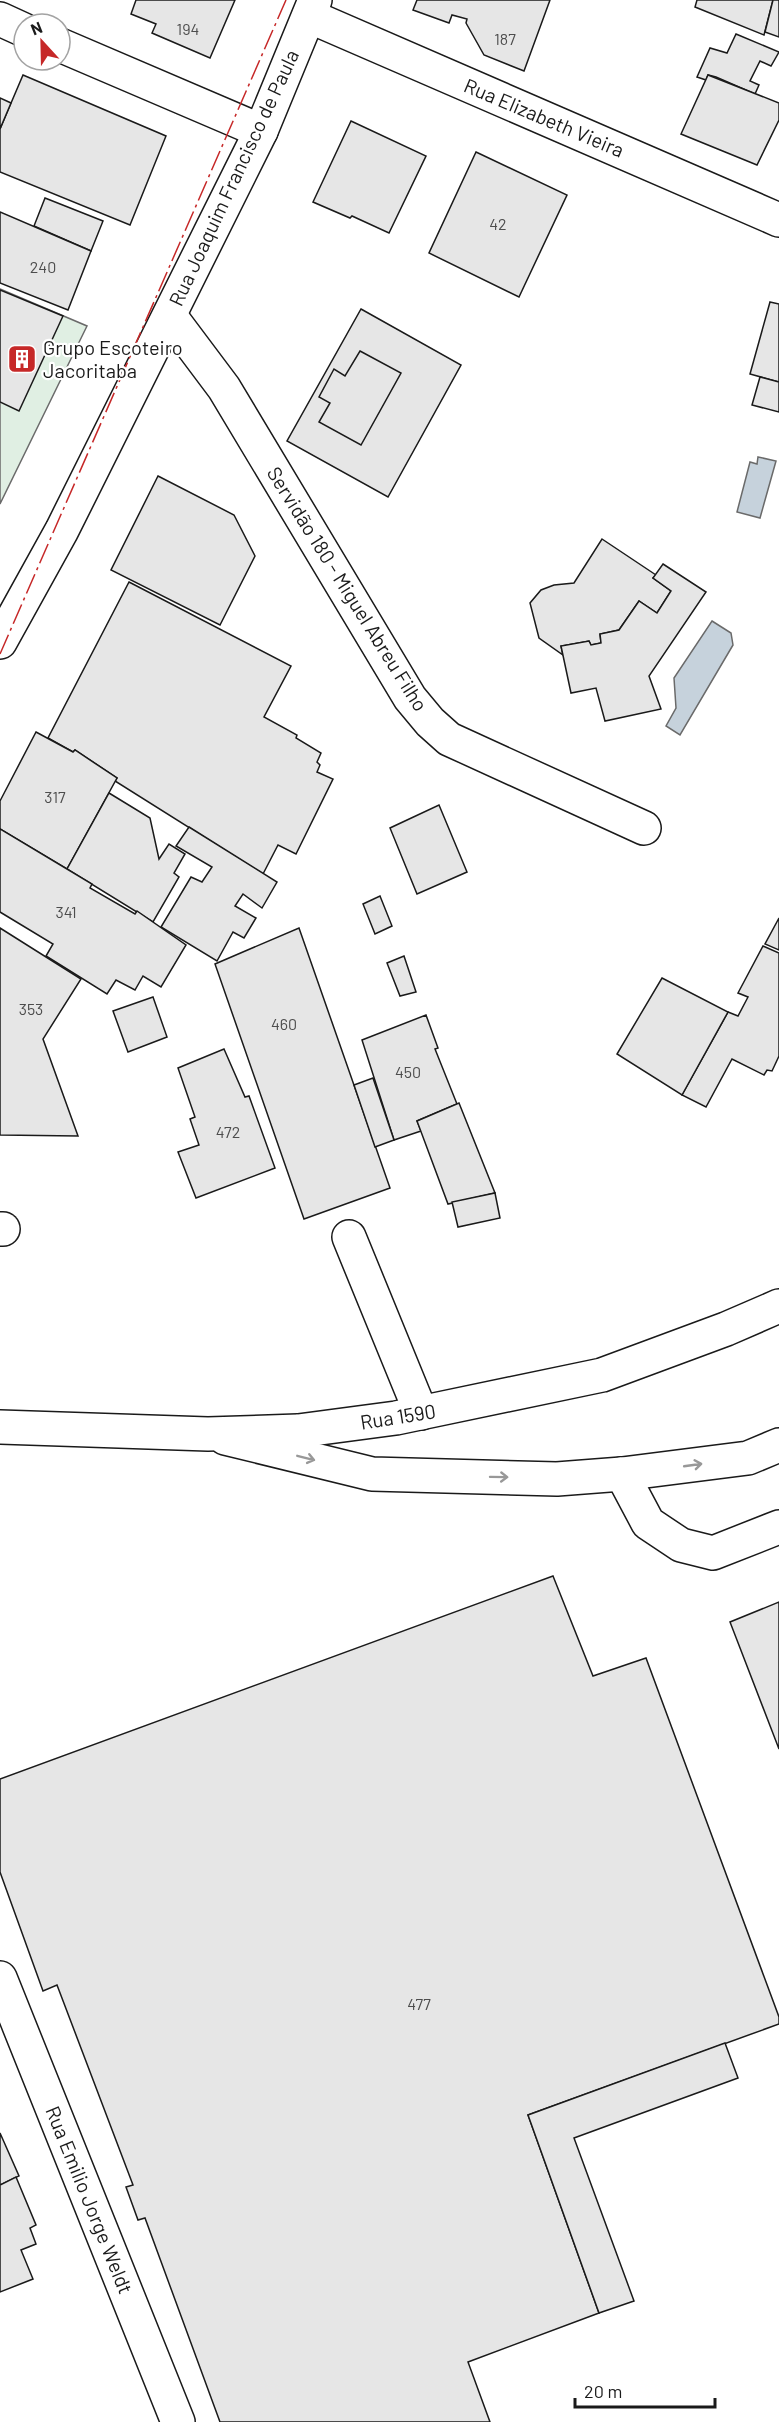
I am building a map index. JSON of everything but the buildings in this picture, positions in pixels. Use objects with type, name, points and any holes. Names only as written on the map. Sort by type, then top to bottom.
[{"type":"main road","name":"Rua Joaquim Francisco de Paula","points":[[0,642],[62,530],[170,316],[261,131],[312,8]]},
{"type":"main road","name":"Rua Elizabeth Vieira","points":[[312,8],[779,220]]},
{"type":"main road","points":[[72,50],[261,131]]},
{"type":"main road","name":"Servidão 180 - Miguel Abreu Filho","points":[[170,316],[224,388],[410,698],[430,722],[449,739],[644,828]]},
{"type":"main road","points":[[349,1237],[421,1413]]},
{"type":"main road","name":"Rua 1590","points":[[0,1427],[208,1434],[298,1431],[421,1413],[602,1375],[726,1329],[779,1306]]},
{"type":"main road","points":[[208,1434],[372,1474],[557,1479],[622,1474],[748,1458],[779,1446]]},
{"type":"main road","points":[[622,1474],[648,1523],[681,1545],[713,1553],[779,1527]]},
{"type":"main road","name":"Rua Emilio Jorge Weldt","points":[[0,1978],[178,2422]]},
{"type":"green space","points":[[0,289],[87,326],[0,504]]},
{"type":"shaded area","points":[[758,457],[776,461],[760,518],[737,512],[750,462],[757,464]]},
{"type":"shaded area","points":[[712,621],[731,633],[733,645],[680,735],[666,726],[676,708],[674,678]]},
{"type":"power","points":[[0,654],[286,0]]},
{"type":"place","name":"Grupo Escoteiro Jacoritaba","points":[[22,359]]}]
